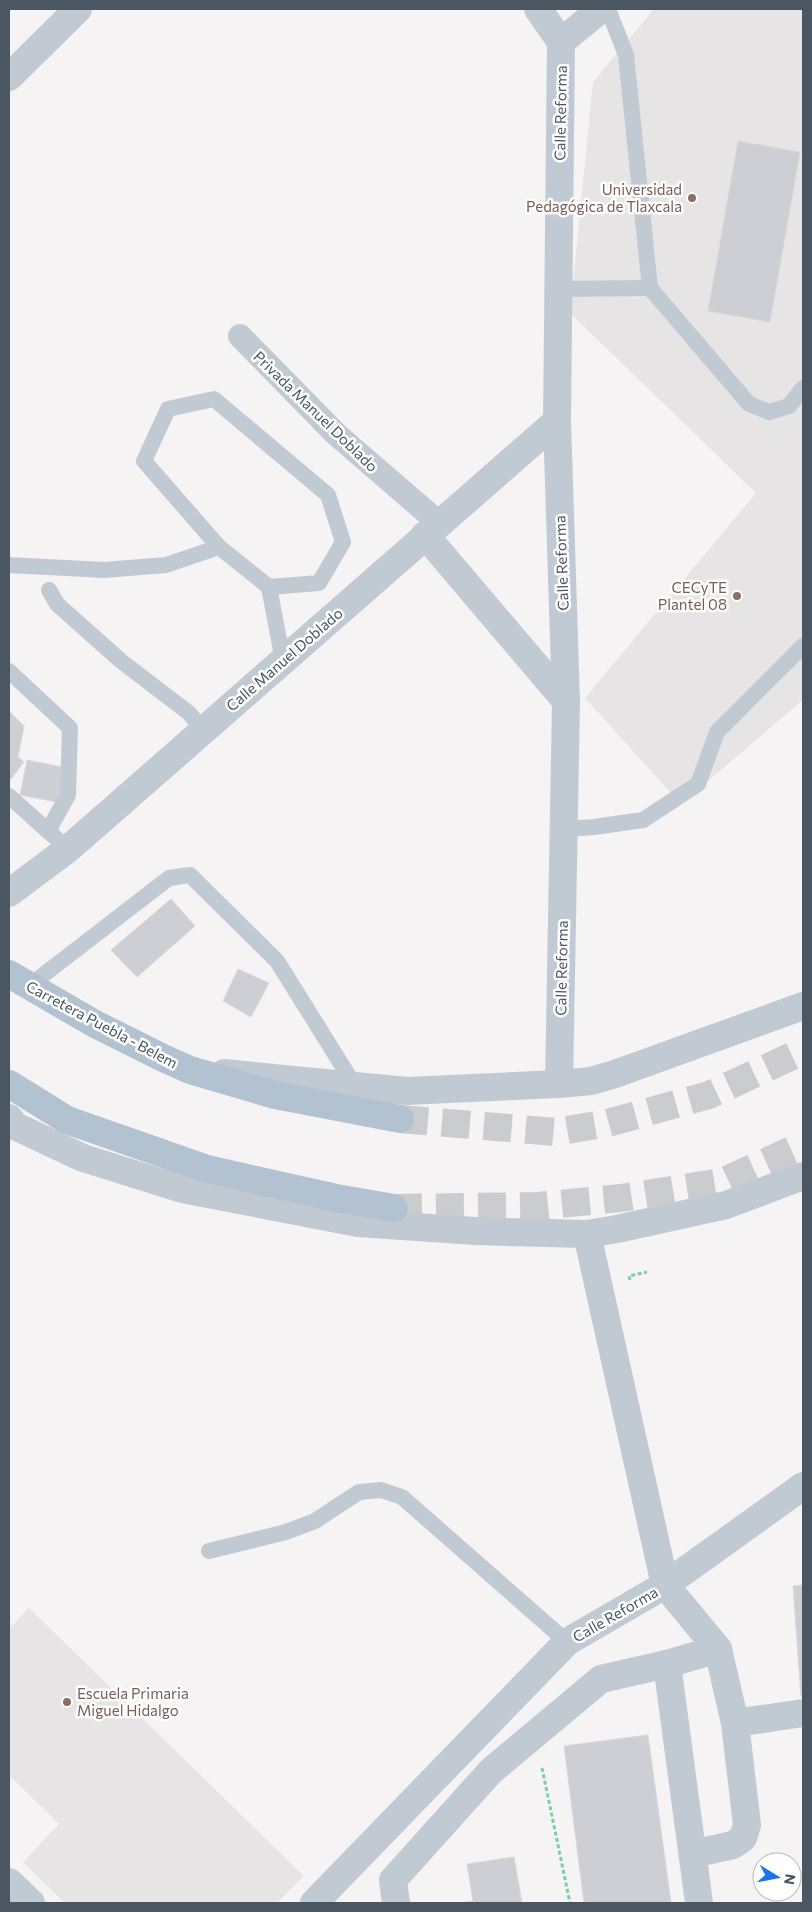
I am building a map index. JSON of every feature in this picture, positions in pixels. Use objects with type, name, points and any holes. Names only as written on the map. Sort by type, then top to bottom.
[{"type":"main road","name":"Carretera Puebla - Belem","points":[[19,980],[95,1024],[190,1070],[275,1095],[356,1099],[400,1120]]},
{"type":"main road","points":[[9,1084],[67,1120],[207,1169],[336,1198],[394,1208]]},
{"type":"street","points":[[9,77],[78,9]]},
{"type":"street","points":[[538,9],[561,42],[601,9]]},
{"type":"street","name":"Calle Reforma","points":[[559,1084],[566,700],[556,422],[561,42]]},
{"type":"street","name":"Privada Manuel Doblado","points":[[240,336],[432,529]]},
{"type":"street","name":"Calle Manuel Doblado","points":[[9,893],[68,849],[556,422]]},
{"type":"street","points":[[432,529],[566,700]]},
{"type":"street","points":[[356,1099],[407,1091],[559,1084],[591,1080],[615,1074],[803,1006]]},
{"type":"street","points":[[9,1118],[15,1126],[83,1158],[182,1189],[358,1223],[475,1232],[587,1234],[617,1229],[726,1205],[803,1176]]},
{"type":"street","name":"Calle Reforma","points":[[314,1903],[567,1642],[665,1585],[587,1234]]},
{"type":"street","points":[[693,1854],[733,1845],[743,1838],[747,1824],[735,1723],[718,1649],[665,1585],[803,1486]]},
{"type":"street","points":[[394,1892],[491,1771],[601,1679],[667,1664],[718,1649]]},
{"type":"street","points":[[667,1664],[698,1903]]},
{"type":"street","points":[[735,1723],[803,1713]]},
{"type":"street","points":[[9,1882],[31,1903]]},
{"type":"lane","points":[[608,9],[626,55],[650,288],[749,404],[768,412],[789,406],[803,388]]},
{"type":"lane","points":[[558,289],[650,288]]},
{"type":"lane","points":[[269,587],[319,583],[343,542],[328,495],[214,399],[168,409],[144,461],[219,547],[269,587],[283,661]]},
{"type":"lane","points":[[9,565],[104,570],[166,565],[219,547]]},
{"type":"lane","points":[[49,590],[57,604],[121,661],[188,713],[203,730]]},
{"type":"lane","points":[[564,829],[644,820],[698,784],[717,732],[803,646]]},
{"type":"lane","points":[[9,671],[70,728],[68,795],[48,831]]},
{"type":"lane","points":[[9,796],[68,849]]},
{"type":"lane","points":[[19,980],[170,878],[190,875],[277,961],[356,1099]]},
{"type":"lane","points":[[209,1551],[286,1532],[315,1521],[359,1492],[381,1490],[402,1497],[567,1642]]},
{"type":"path","points":[[535,1735],[570,1903]]},
{"type":"shaded area","name":"Universidad Pedagógica de Tlaxcala","points":[[654,9],[803,9],[803,700],[681,804],[585,698],[756,493],[570,313],[593,82]]},
{"type":"shaded area","name":"Escuela Primaria Miguel Hidalgo","points":[[29,1608],[304,1876],[277,1903],[65,1903],[23,1862],[59,1824],[9,1775],[9,1629]]},
{"type":"building","points":[[738,141],[800,152],[770,322],[708,311]]},
{"type":"building","points":[[9,711],[24,726],[18,757],[24,762],[11,779],[9,776]]},
{"type":"building","points":[[27,760],[67,768],[57,802],[20,795]]},
{"type":"building","points":[[171,899],[195,926],[137,977],[111,950]]},
{"type":"building","points":[[238,969],[269,983],[251,1017],[223,1001]]},
{"type":"building","points":[[803,1585],[803,1696],[801,1696],[793,1586]]},
{"type":"building","points":[[648,1735],[671,1903],[584,1903],[564,1746]]},
{"type":"building","points":[[514,1857],[522,1903],[458,1903],[473,1901],[467,1864]]},
{"type":"tunnel","points":[[400,1119],[556,1132],[608,1123],[709,1095],[803,1051]]},
{"type":"tunnel","points":[[394,1208],[538,1206],[621,1198],[722,1182],[803,1145]]},
{"type":"place","name":"Universidad Pedagógica de Tlaxcala","points":[[692,198]]},
{"type":"place","name":"CECyTE Plantel 08","points":[[737,596]]},
{"type":"place","name":"Escuela Primaria Miguel Hidalgo","points":[[67,1702]]}]
